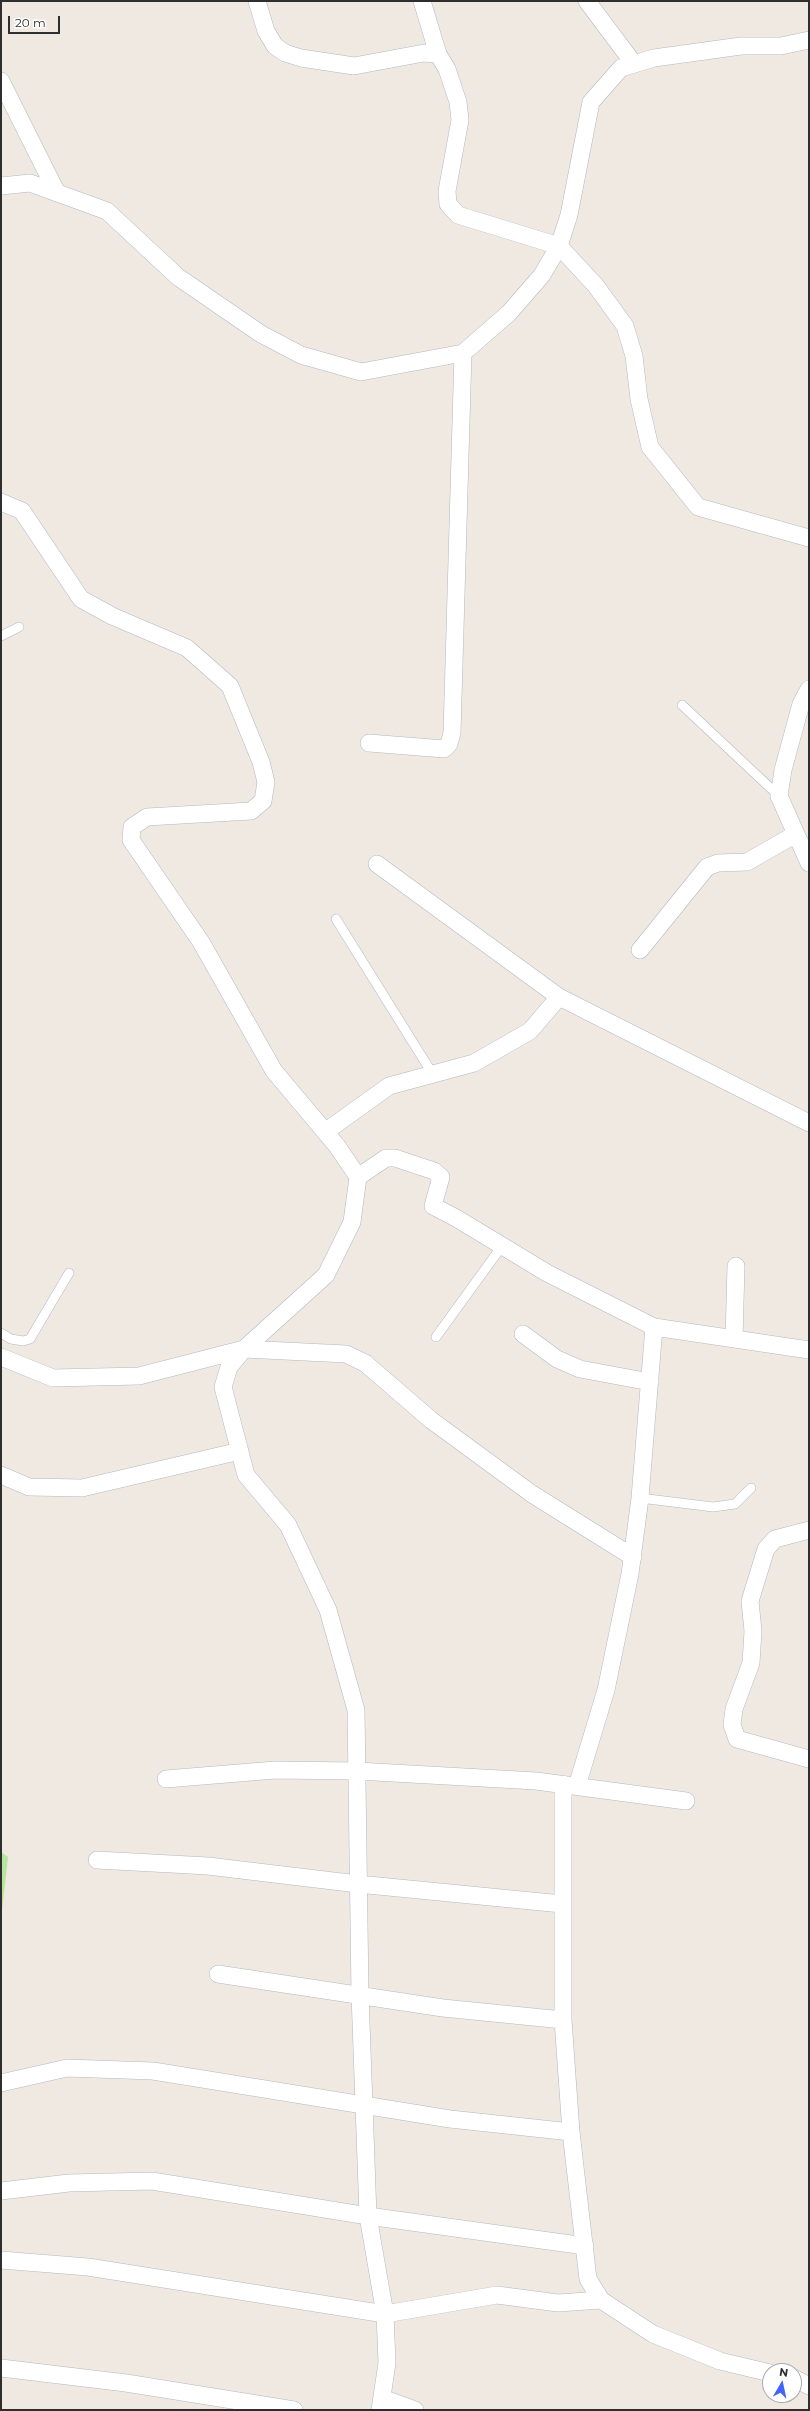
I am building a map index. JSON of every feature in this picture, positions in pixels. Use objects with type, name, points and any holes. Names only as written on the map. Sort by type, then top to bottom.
[{"type":"street","points":[[257,1],[266,31],[275,46],[285,52],[301,58],[354,66],[424,53],[438,54]]},
{"type":"street","points":[[422,1],[438,54],[447,69],[458,102],[460,120],[447,191],[448,204],[458,216],[559,246],[596,286],[625,326],[634,356],[639,400],[650,447],[698,507],[809,538]]},
{"type":"street","points":[[587,1],[634,64]]},
{"type":"street","points":[[1,186],[30,183],[107,211],[178,277],[261,334],[302,355],[361,372],[463,353],[509,313],[542,275],[559,246],[569,215],[591,102],[621,68],[662,57],[741,46],[782,46],[809,40]]},
{"type":"street","points":[[1,81],[57,193]]},
{"type":"street","points":[[369,743],[444,750],[449,744],[452,733],[463,353]]},
{"type":"street","points":[[1,502],[22,511],[81,599],[112,616],[187,648],[230,686],[261,762],[266,782],[263,801],[251,811],[147,817],[132,827],[131,840],[201,942],[274,1071],[325,1132],[358,1177],[352,1222],[326,1275],[244,1349],[229,1366],[223,1386],[246,1475],[288,1525],[328,1610],[356,1710],[360,1994],[368,2216],[385,2314],[387,2363],[381,2404],[415,2410]]},
{"type":"street","points":[[809,689],[801,704],[783,770],[779,796],[809,863]]},
{"type":"street","points":[[640,950],[707,867],[718,863],[747,862],[796,834]]},
{"type":"street","points":[[377,864],[559,997],[809,1123]]},
{"type":"street","points":[[325,1132],[389,1086],[432,1073],[474,1063],[530,1031],[559,997]]},
{"type":"street","points":[[358,1177],[386,1158],[395,1158],[434,1171],[441,1177],[433,1206],[546,1273],[654,1327],[809,1350]]},
{"type":"street","points":[[734,1339],[736,1266]]},
{"type":"street","points":[[654,1327],[640,1498],[633,1557],[606,1690],[570,1785],[562,1904],[563,2020],[571,2132],[588,2279],[601,2300],[653,2334],[720,2361],[762,2371]]},
{"type":"street","points":[[523,1334],[557,1359],[580,1369],[650,1382]]},
{"type":"street","points":[[1,1357],[53,1378],[138,1376],[244,1349],[346,1354],[365,1363],[431,1420],[532,1494],[633,1557]]},
{"type":"street","points":[[1,1475],[29,1487],[82,1488],[240,1451]]},
{"type":"street","points":[[809,1530],[775,1539],[766,1549],[750,1600],[752,1631],[751,1663],[734,1709],[732,1725],[737,1739],[809,1758]]},
{"type":"street","points":[[166,1779],[274,1770],[357,1771],[570,1785],[686,1801]]},
{"type":"street","points":[[97,1860],[208,1866],[358,1884],[562,1904]]},
{"type":"street","points":[[218,1974],[360,1994],[443,2008],[563,2020]]},
{"type":"street","points":[[1,2083],[67,2068],[153,2071],[450,2119],[571,2132]]},
{"type":"street","points":[[1,2191],[69,2183],[152,2181],[368,2216],[585,2246]]},
{"type":"street","points":[[1,2260],[88,2267],[385,2314],[497,2295],[558,2304],[601,2300]]},
{"type":"street","points":[[1,2368],[126,2383],[294,2410]]},
{"type":"lane","points":[[1,636],[18,627]]},
{"type":"lane","points":[[682,705],[779,796]]},
{"type":"lane","points":[[336,919],[432,1073]]},
{"type":"lane","points":[[436,1337],[502,1246]]},
{"type":"lane","points":[[1,1333],[11,1339],[23,1341],[30,1339],[69,1273]]},
{"type":"lane","points":[[640,1498],[713,1507],[735,1504],[751,1488]]},
{"type":"green space","points":[[1,1852],[8,1857],[1,1919]]}]
